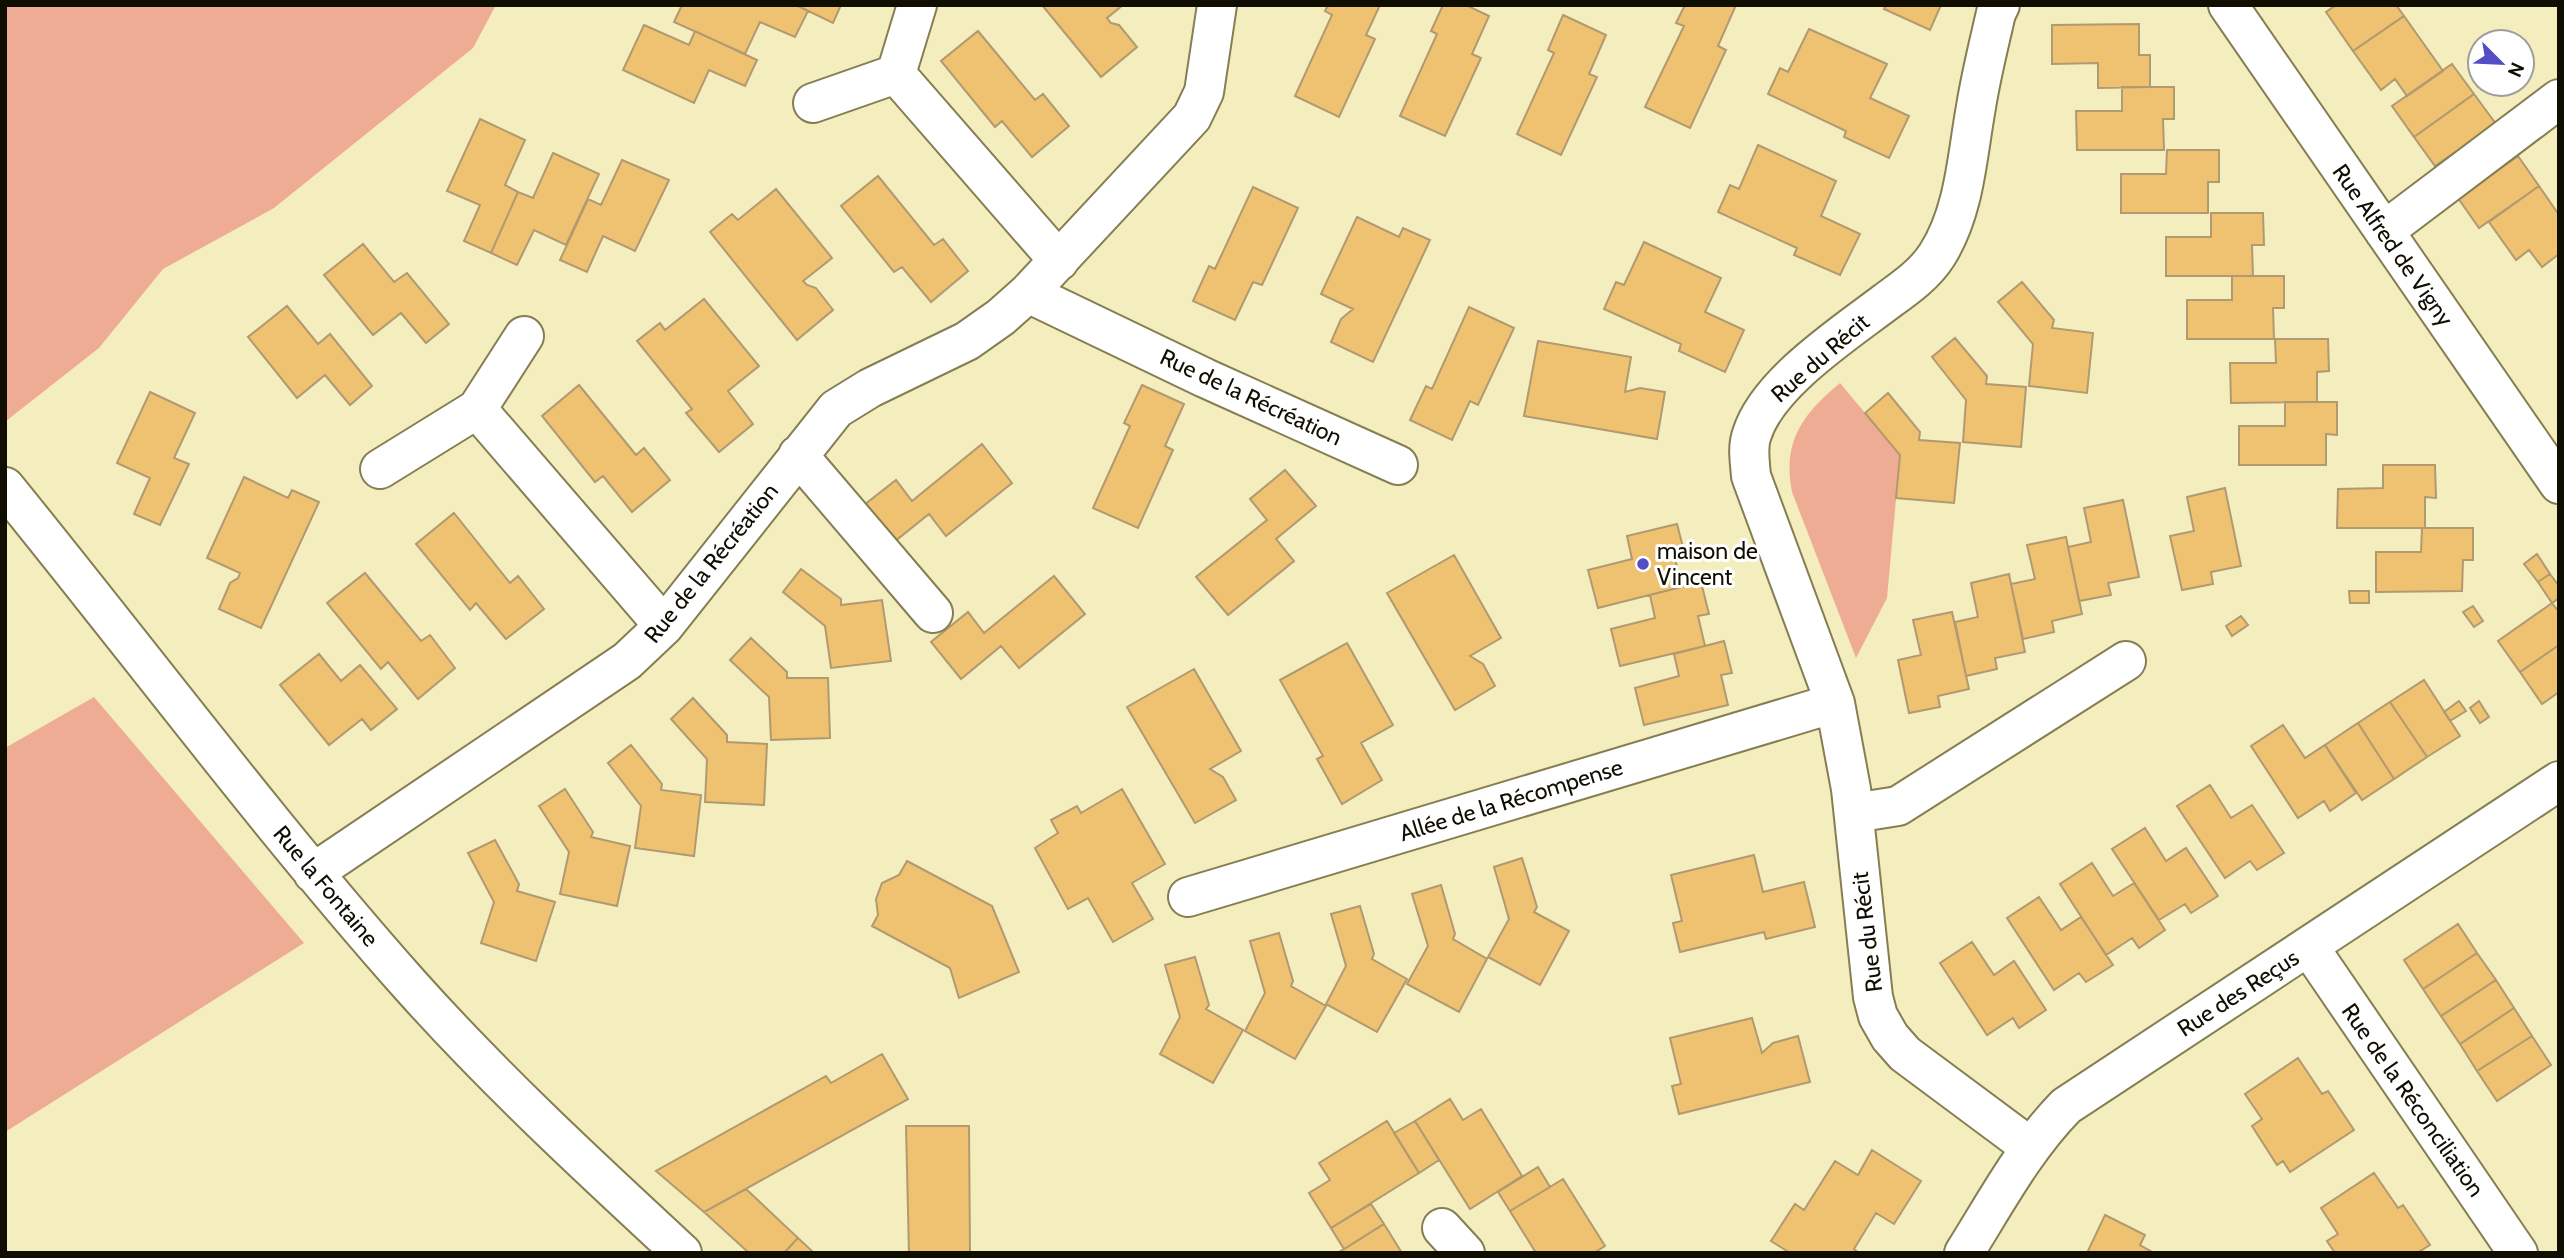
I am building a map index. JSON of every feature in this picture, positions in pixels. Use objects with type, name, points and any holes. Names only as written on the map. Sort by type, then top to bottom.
[{"type":"street","points":[[896,74],[917,5]]},
{"type":"street","name":"Rue de la Récréation","points":[[313,873],[627,662],[664,626],[836,409],[870,388],[967,341],[1028,293],[1192,117],[1204,92],[1217,5]]},
{"type":"street","name":"Rue du Récit","points":[[2000,5],[1976,103],[1960,199],[1953,226],[1936,257],[1914,281],[1816,355],[1784,386],[1765,407],[1751,434],[1749,450],[1751,476],[1835,703],[1847,755],[1869,975],[1878,1016],[1890,1037],[1905,1054],[2030,1147]]},
{"type":"street","name":"Rue Alfred de Vigny","points":[[2228,5],[2559,484]]},
{"type":"street","points":[[813,103],[896,74]]},
{"type":"street","points":[[896,74],[1059,261]]},
{"type":"street","points":[[2384,231],[2559,99]]},
{"type":"street","name":"Rue de la Récréation","points":[[1028,293],[1205,378],[1398,465]]},
{"type":"street","points":[[380,469],[477,409],[524,336]]},
{"type":"street","points":[[477,409],[664,626]]},
{"type":"street","points":[[798,455],[933,613]]},
{"type":"street","name":"Rue la Fontaine","points":[[5,487],[313,873],[411,985],[483,1063],[579,1158],[682,1253]]},
{"type":"street","points":[[1854,813],[1898,806],[2126,661]]},
{"type":"street","name":"Allée de la Récompense","points":[[1188,897],[1835,703]]},
{"type":"street","name":"Rue des Reçus","points":[[1964,1253],[2030,1147],[2049,1123],[2082,1094],[2559,781]]},
{"type":"street","name":"Rue de la Réconciliation","points":[[2309,947],[2518,1253]]},
{"type":"shaded area","points":[[5,5],[496,5],[473,48],[274,208],[163,269],[99,348],[6,421]]},
{"type":"shaded area","points":[[1840,383],[1900,455],[1887,598],[1856,658],[1792,492],[1790,474],[1790,458],[1798,430],[1815,406]]},
{"type":"shaded area","points":[[94,697],[304,943],[5,1132],[5,748]]},
{"type":"building","points":[[682,5],[796,5],[808,11],[795,37],[760,22],[745,54],[674,22]]},
{"type":"building","points":[[796,5],[841,5],[833,23]]},
{"type":"building","points":[[1042,5],[1123,5],[1107,18],[1111,23],[1119,25],[1137,47],[1101,77]]},
{"type":"building","points":[[1328,5],[1380,5],[1366,35],[1375,39],[1339,117],[1295,96],[1332,15],[1325,11]]},
{"type":"building","points":[[1443,5],[1466,5],[1489,16],[1472,54],[1481,58],[1445,136],[1400,116],[1437,34],[1431,31]]},
{"type":"building","points":[[1685,5],[1736,5],[1718,46],[1726,50],[1690,128],[1645,107],[1684,26],[1676,23]]},
{"type":"building","points":[[1886,5],[1941,5],[1930,30],[1884,9]]},
{"type":"building","points":[[2336,5],[2396,5],[2404,16],[2353,51],[2326,12]]},
{"type":"building","points":[[1563,15],[1606,35],[1589,74],[1597,77],[1561,155],[1517,134],[1554,53],[1548,50]]},
{"type":"building","points":[[2404,16],[2443,71],[2407,96],[2395,79],[2381,90],[2353,51]]},
{"type":"building","points":[[2139,24],[2139,55],[2150,55],[2150,87],[2098,88],[2098,63],[2052,64],[2052,25]]},
{"type":"building","points":[[644,25],[689,45],[695,31],[757,60],[745,86],[709,70],[694,103],[623,70]]},
{"type":"building","points":[[1809,29],[1887,64],[1870,98],[1909,116],[1889,158],[1844,137],[1846,131],[1768,94],[1780,68],[1788,72]]},
{"type":"building","points":[[978,31],[1035,100],[1043,94],[1069,126],[1032,157],[1002,121],[995,127],[941,61]]},
{"type":"building","points":[[2452,64],[2466,83],[2466,98],[2468,98],[2414,137],[2392,106]]},
{"type":"building","points":[[2122,87],[2174,87],[2174,119],[2163,119],[2164,150],[2077,150],[2076,111],[2122,111]]},
{"type":"building","points":[[2468,98],[2477,98],[2496,124],[2435,166],[2414,137]]},
{"type":"building","points":[[480,119],[525,140],[505,185],[518,192],[491,253],[464,241],[480,205],[447,191]]},
{"type":"building","points":[[1758,145],[1836,181],[1821,216],[1860,234],[1840,275],[1794,255],[1797,248],[1718,212],[1730,185],[1739,189]]},
{"type":"building","points":[[2167,150],[2219,150],[2219,182],[2208,182],[2208,213],[2121,213],[2121,174],[2166,174]]},
{"type":"building","points":[[553,153],[599,174],[566,245],[534,230],[517,265],[491,253],[518,192],[533,198]]},
{"type":"building","points":[[2518,156],[2539,186],[2479,228],[2458,198]]},
{"type":"building","points":[[622,160],[669,180],[635,251],[603,236],[587,272],[560,260],[588,199],[601,205]]},
{"type":"building","points":[[878,176],[934,245],[943,239],[968,271],[931,302],[902,267],[894,272],[841,206]]},
{"type":"building","points":[[2539,186],[2559,215],[2559,254],[2542,267],[2529,250],[2516,260],[2489,222]]},
{"type":"building","points":[[1253,187],[1298,208],[1262,285],[1253,282],[1235,320],[1193,301],[1209,266],[1215,269]]},
{"type":"building","points":[[776,189],[832,258],[803,281],[816,288],[833,310],[797,340],[710,232],[732,214],[738,220]]},
{"type":"building","points":[[2211,213],[2263,213],[2264,245],[2252,245],[2253,276],[2166,276],[2166,237],[2211,237]]},
{"type":"building","points":[[1357,217],[1399,237],[1403,228],[1430,240],[1373,362],[1331,342],[1341,319],[1353,309],[1321,294]]},
{"type":"building","points":[[1644,242],[1721,278],[1705,312],[1744,330],[1725,372],[1679,351],[1681,344],[1604,309],[1616,282],[1624,285]]},
{"type":"building","points":[[363,244],[394,282],[407,273],[449,324],[426,343],[401,313],[373,335],[324,275]]},
{"type":"building","points":[[2232,276],[2284,276],[2284,308],[2273,308],[2274,339],[2187,339],[2187,300],[2232,300]]},
{"type":"building","points":[[2022,282],[2054,320],[2052,328],[2093,333],[2087,393],[2029,386],[2033,344],[1998,302]]},
{"type":"building","points":[[704,299],[759,366],[728,391],[753,424],[719,452],[686,413],[692,409],[637,341],[660,323],[665,330]]},
{"type":"building","points":[[287,306],[318,344],[330,334],[372,386],[350,405],[325,375],[297,398],[248,337]]},
{"type":"building","points":[[1469,307],[1514,328],[1478,405],[1470,401],[1452,440],[1410,420],[1426,386],[1432,389]]},
{"type":"building","points":[[1955,338],[1987,376],[1986,384],[2026,387],[2021,447],[1963,442],[1966,400],[1932,357]]},
{"type":"building","points":[[2275,339],[2328,339],[2329,371],[2317,372],[2317,402],[2231,403],[2230,363],[2276,363]]},
{"type":"building","points":[[1538,341],[1631,357],[1625,392],[1640,388],[1665,392],[1657,439],[1524,416]]},
{"type":"building","points":[[579,385],[636,455],[644,448],[670,480],[632,512],[603,476],[595,482],[542,416]]},
{"type":"building","points":[[1142,385],[1184,404],[1165,446],[1173,450],[1138,528],[1093,508],[1130,426],[1124,423]]},
{"type":"building","points":[[150,392],[195,413],[174,458],[189,464],[160,525],[134,514],[150,478],[117,463]]},
{"type":"building","points":[[1888,393],[1920,432],[1919,440],[1960,443],[1954,503],[1896,498],[1900,455],[1865,413]]},
{"type":"building","points":[[2285,402],[2337,402],[2337,435],[2326,434],[2326,465],[2239,465],[2239,426],[2285,426]]},
{"type":"building","points":[[982,444],[1012,483],[946,536],[929,514],[889,546],[859,509],[896,480],[912,501]]},
{"type":"building","points":[[2383,465],[2435,465],[2436,498],[2425,497],[2425,528],[2337,528],[2338,489],[2383,488]]},
{"type":"building","points":[[1285,470],[1316,506],[1276,539],[1294,561],[1228,615],[1196,577],[1267,520],[1250,499]]},
{"type":"building","points":[[244,477],[288,498],[292,490],[319,502],[261,628],[219,609],[230,583],[238,578],[240,573],[207,558]]},
{"type":"building","points":[[2225,488],[2241,566],[2211,572],[2213,584],[2182,590],[2170,536],[2194,531],[2187,497]]},
{"type":"building","points":[[2123,500],[2139,577],[2108,583],[2111,595],[2079,601],[2068,547],[2091,542],[2084,508]]},
{"type":"building","points":[[454,513],[510,583],[518,576],[544,609],[506,639],[476,603],[470,610],[416,544]]},
{"type":"building","name":"maison de Vincent","points":[[1677,524],[1685,555],[1675,557],[1681,587],[1598,608],[1588,570],[1632,559],[1627,536]]},
{"type":"building","points":[[2422,528],[2473,528],[2473,560],[2463,560],[2462,591],[2376,592],[2376,552],[2421,552]]},
{"type":"building","points":[[2066,537],[2082,614],[2052,621],[2054,632],[2023,639],[2011,584],[2035,579],[2027,545]]},
{"type":"building","points":[[2537,554],[2550,574],[2538,582],[2524,564]]},
{"type":"building","points":[[1454,555],[1501,638],[1470,656],[1483,664],[1495,686],[1455,710],[1387,593]]},
{"type":"building","points":[[801,569],[841,599],[841,605],[882,600],[891,661],[831,668],[825,626],[783,592]]},
{"type":"building","points":[[365,573],[421,641],[430,635],[455,668],[418,699],[388,662],[381,669],[327,603]]},
{"type":"building","points":[[2009,574],[2025,652],[1995,658],[1997,669],[1966,676],[1955,622],[1978,617],[1971,583]]},
{"type":"building","points":[[2550,574],[2559,586],[2559,598],[2552,603],[2538,582]]},
{"type":"building","points":[[1054,576],[1085,614],[1019,668],[1001,646],[961,679],[931,642],[968,612],[984,633]]},
{"type":"building","points":[[1701,582],[1709,614],[1698,616],[1705,646],[1620,666],[1611,629],[1655,618],[1650,595]]},
{"type":"building","points":[[2349,591],[2369,591],[2369,603],[2350,603]]},
{"type":"building","points":[[2552,603],[2559,612],[2559,645],[2520,672],[2498,641]]},
{"type":"building","points":[[2473,606],[2483,621],[2474,627],[2463,612]]},
{"type":"building","points":[[1952,612],[1969,689],[1938,696],[1940,707],[1909,713],[1898,660],[1921,655],[1913,620]]},
{"type":"building","points":[[2241,616],[2248,625],[2232,636],[2226,626]]},
{"type":"building","points":[[751,638],[787,672],[787,678],[828,678],[830,738],[771,740],[769,697],[730,660]]},
{"type":"building","points":[[1724,641],[1732,673],[1721,675],[1728,705],[1644,725],[1635,688],[1679,676],[1674,654]]},
{"type":"building","points":[[1347,643],[1393,725],[1361,743],[1382,780],[1342,804],[1317,759],[1323,756],[1280,680]]},
{"type":"building","points":[[2559,645],[2559,692],[2542,704],[2520,672]]},
{"type":"building","points":[[319,654],[341,681],[360,665],[397,709],[371,730],[362,719],[329,745],[280,685]]},
{"type":"building","points":[[1194,669],[1241,751],[1210,769],[1223,777],[1236,800],[1195,823],[1127,707]]},
{"type":"building","points":[[2424,680],[2460,736],[2427,757],[2390,702]]},
{"type":"building","points":[[693,698],[727,735],[727,742],[767,744],[764,805],[705,802],[707,759],[671,719]]},
{"type":"building","points":[[2459,701],[2466,711],[2450,721],[2444,712]]},
{"type":"building","points":[[2479,701],[2489,717],[2480,723],[2470,708]]},
{"type":"building","points":[[2390,702],[2427,757],[2394,779],[2358,723]]},
{"type":"building","points":[[2358,723],[2394,779],[2362,800],[2325,745]]},
{"type":"building","points":[[2283,725],[2305,758],[2325,745],[2356,793],[2330,811],[2324,801],[2298,818],[2251,746]]},
{"type":"building","points":[[631,745],[662,784],[661,790],[701,795],[694,856],[635,848],[641,806],[608,763]]},
{"type":"building","points":[[2210,785],[2231,818],[2252,805],[2284,853],[2257,870],[2250,861],[2225,878],[2177,806]]},
{"type":"building","points":[[565,789],[593,832],[591,837],[630,846],[617,906],[560,894],[569,852],[539,806]]},
{"type":"building","points":[[1122,789],[1165,864],[1132,883],[1153,919],[1113,942],[1088,898],[1068,909],[1035,848],[1058,833],[1051,820],[1077,806],[1081,813]]},
{"type":"building","points":[[2145,828],[2166,861],[2186,848],[2218,896],[2191,913],[2185,904],[2159,920],[2112,849]]},
{"type":"building","points":[[495,840],[519,884],[517,891],[555,902],[536,961],[481,943],[494,902],[468,853]]},
{"type":"building","points":[[1754,855],[1763,892],[1804,882],[1815,927],[1766,939],[1764,932],[1680,952],[1673,923],[1682,921],[1671,875]]},
{"type":"building","points":[[1522,858],[1537,907],[1534,912],[1569,931],[1540,985],[1488,957],[1509,919],[1494,867]]},
{"type":"building","points":[[907,861],[992,906],[1019,972],[959,998],[950,968],[872,926],[878,915],[876,899],[882,883],[899,875]]},
{"type":"building","points":[[2092,863],[2113,896],[2134,883],[2165,930],[2139,948],[2132,938],[2106,955],[2060,884]]},
{"type":"building","points":[[1441,885],[1455,934],[1453,939],[1487,959],[1459,1012],[1407,984],[1428,946],[1412,894]]},
{"type":"building","points":[[2039,897],[2061,930],[2081,917],[2113,965],[2086,982],[2079,973],[2054,990],[2007,918]]},
{"type":"building","points":[[1360,906],[1374,954],[1372,959],[1407,979],[1377,1032],[1326,1004],[1346,966],[1331,914]]},
{"type":"building","points":[[2458,924],[2477,953],[2423,989],[2404,960]]},
{"type":"building","points":[[1279,933],[1293,981],[1291,986],[1326,1006],[1295,1059],[1245,1031],[1265,993],[1250,941]]},
{"type":"building","points":[[1972,942],[1994,975],[2014,961],[2046,1010],[2019,1028],[2013,1018],[1987,1035],[1940,963]]},
{"type":"building","points":[[2477,953],[2496,980],[2441,1016],[2423,989]]},
{"type":"building","points":[[1195,957],[1209,1005],[1206,1009],[1243,1030],[1213,1083],[1160,1054],[1180,1017],[1165,965]]},
{"type":"building","points":[[2496,980],[2514,1008],[2460,1044],[2441,1016]]},
{"type":"building","points":[[2514,1008],[2532,1036],[2477,1071],[2460,1044]]},
{"type":"building","points":[[1752,1018],[1762,1053],[1773,1043],[1798,1036],[1810,1082],[1679,1114],[1672,1086],[1681,1084],[1670,1038]]},
{"type":"building","points":[[2532,1036],[2551,1065],[2497,1101],[2477,1071]]},
{"type":"building","points":[[882,1054],[908,1099],[704,1212],[656,1171],[826,1076],[831,1083]]},
{"type":"building","points":[[2298,1058],[2322,1094],[2328,1091],[2354,1130],[2290,1172],[2283,1161],[2277,1165],[2252,1126],[2262,1119],[2245,1094]]},
{"type":"building","points":[[1450,1099],[1463,1120],[1481,1109],[1522,1176],[1470,1209],[1415,1121]]},
{"type":"building","points":[[1387,1121],[1419,1173],[1331,1228],[1309,1193],[1330,1180],[1319,1163]]},
{"type":"building","points":[[1415,1121],[1439,1160],[1419,1173],[1394,1133]]},
{"type":"building","points":[[906,1126],[969,1126],[970,1253],[909,1253]]},
{"type":"building","points":[[1872,1150],[1921,1181],[1894,1224],[1876,1213],[1854,1249],[1859,1253],[1790,1253],[1771,1241],[1795,1204],[1804,1210],[1835,1161],[1858,1175]]},
{"type":"building","points":[[1538,1167],[1550,1187],[1510,1211],[1498,1192]]},
{"type":"building","points":[[2374,1173],[2398,1208],[2403,1205],[2430,1245],[2417,1253],[2335,1253],[2327,1241],[2338,1234],[2321,1208]]},
{"type":"building","points":[[1563,1179],[1605,1246],[1594,1253],[1536,1253],[1510,1211]]},
{"type":"building","points":[[746,1189],[798,1238],[784,1253],[749,1253],[704,1212]]},
{"type":"building","points":[[1371,1204],[1384,1224],[1344,1249],[1331,1228]]},
{"type":"building","points":[[2105,1215],[2145,1235],[2140,1245],[2154,1253],[2087,1253]]},
{"type":"building","points":[[1384,1224],[1402,1253],[1337,1253],[1344,1249]]},
{"type":"building","points":[[798,1238],[814,1253],[784,1253]]},
{"type":"place","name":"maison de Vincent","points":[[1643,564]]}]
